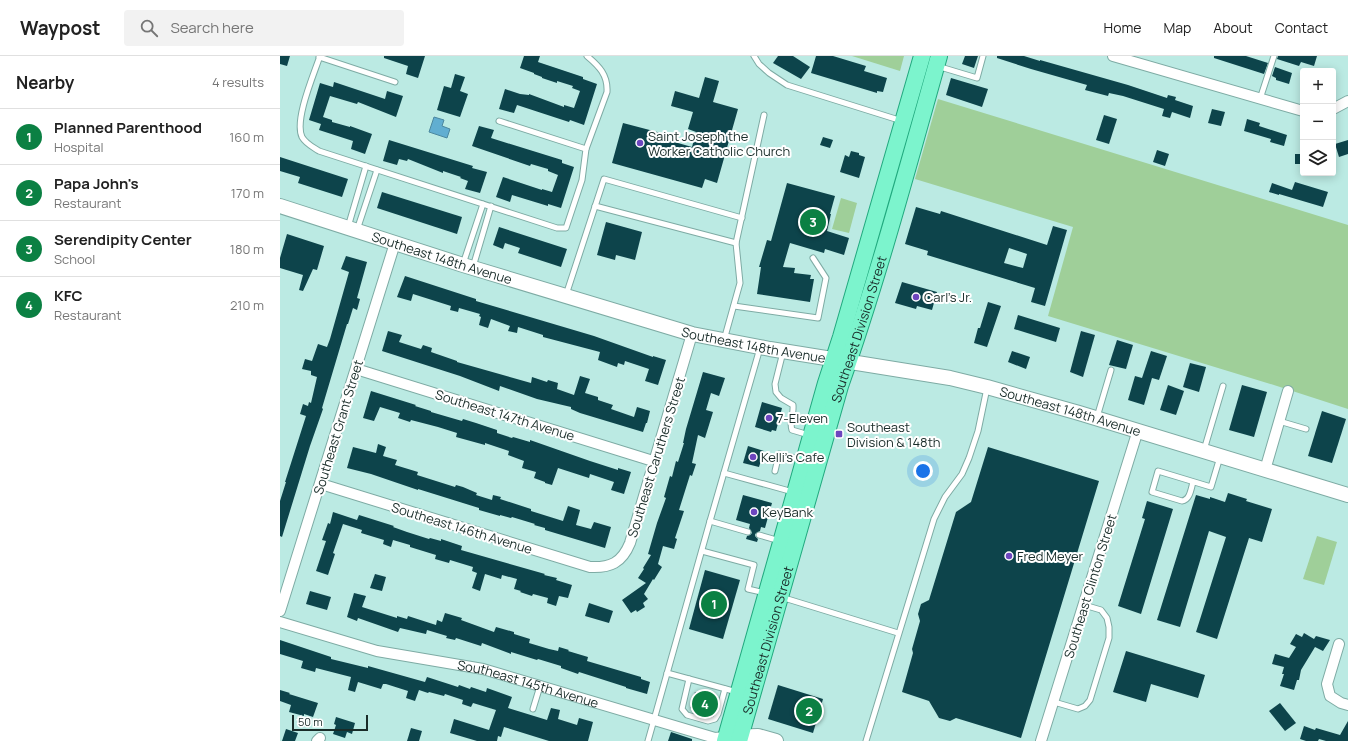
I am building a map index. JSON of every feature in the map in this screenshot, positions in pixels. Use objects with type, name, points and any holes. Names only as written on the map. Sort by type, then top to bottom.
[{"type":"main road","name":"Southeast Division Street","points":[[732,739],[773,595],[840,386],[841,361],[922,56]]},
{"type":"main road","name":"Southeast Division Street","points":[[732,739],[732,690],[773,595],[781,541],[811,436],[841,361],[903,183],[938,61]]},
{"type":"main road","name":"Southeast 148th Avenue","points":[[280,206],[468,266],[692,334],[760,348],[950,378],[987,387],[1138,430],[1348,495]]},
{"type":"main road","name":"Southeast 145th Avenue","points":[[732,739],[758,736],[774,741]]},
{"type":"street","points":[[1114,56],[1300,110]]},
{"type":"street","points":[[1336,107],[1348,101]]},
{"type":"street","name":"Southeast Grant Street","points":[[280,611],[395,243]]},
{"type":"street","name":"Southeast Caruthers Street","points":[[604,568],[612,565],[625,554],[630,543],[653,461],[692,334]]},
{"type":"street","name":"Southeast 147th Avenue","points":[[356,369],[653,461]]},
{"type":"street","points":[[1265,470],[1288,391]]},
{"type":"street","name":"Southeast Clinton Street","points":[[1041,741],[1138,430]]},
{"type":"street","name":"Southeast 146th Avenue","points":[[320,484],[590,568],[604,568]]},
{"type":"street","name":"Southeast 145th Avenue","points":[[280,622],[377,651],[483,669],[654,720],[704,738],[732,739]]},
{"type":"street","points":[[1339,644],[1327,684],[1330,696],[1348,705]]},
{"type":"lane","points":[[395,82],[320,57],[300,117],[300,126],[306,143],[319,151],[377,170],[557,228],[566,228],[582,180],[586,149],[607,92],[607,86],[602,70],[587,56]]},
{"type":"lane","points":[[754,56],[759,64],[769,74],[787,84],[904,121]]},
{"type":"lane","points":[[938,61],[977,78],[983,56]]},
{"type":"lane","points":[[1260,99],[1274,56]]},
{"type":"lane","points":[[724,341],[740,283],[736,243],[764,115]]},
{"type":"lane","points":[[499,121],[586,149]]},
{"type":"lane","points":[[352,229],[366,166]]},
{"type":"lane","points":[[352,229],[377,170]]},
{"type":"lane","points":[[566,296],[604,179],[742,218]]},
{"type":"lane","points":[[468,266],[483,204]]},
{"type":"lane","points":[[468,266],[491,206]]},
{"type":"lane","points":[[595,206],[736,243]]},
{"type":"lane","points":[[734,306],[818,318],[826,278],[813,258]]},
{"type":"lane","points":[[648,741],[760,348]]},
{"type":"lane","points":[[783,351],[775,384],[776,392],[781,398],[793,405],[792,430],[811,436]]},
{"type":"lane","points":[[1097,418],[1112,370]]},
{"type":"lane","points":[[1204,451],[1223,386]]},
{"type":"lane","points":[[866,741],[934,519],[944,497],[962,474],[969,458],[978,431],[987,387]]},
{"type":"lane","points":[[1279,421],[1306,429]]},
{"type":"lane","points":[[775,471],[780,454],[804,461]]},
{"type":"lane","points":[[1193,482],[1188,497],[1185,501],[1152,492],[1158,471],[1211,487],[1220,456]]},
{"type":"lane","points":[[724,473],[795,493]]},
{"type":"lane","points":[[710,521],[748,532]]},
{"type":"lane","points":[[759,535],[781,541]]},
{"type":"lane","points":[[702,551],[754,565],[748,589],[773,595],[898,633]]},
{"type":"lane","points":[[1054,702],[1078,710],[1085,706],[1090,700],[1109,638],[1109,627],[1107,618],[1101,610],[1084,605]]},
{"type":"lane","points":[[667,673],[732,690],[715,719],[708,721],[687,715],[682,709],[689,679]]},
{"type":"lane","points":[[533,709],[540,686]]},
{"type":"green space","points":[[852,56],[904,56],[900,71]]},
{"type":"green space","points":[[938,99],[1348,225],[1348,409],[1048,316],[1073,227],[915,179]]},
{"type":"green space","points":[[841,198],[857,203],[849,233],[832,229]]},
{"type":"green space","points":[[1317,536],[1337,542],[1324,585],[1303,579]]},
{"type":"water","points":[[434,117],[444,120],[442,126],[450,129],[447,138],[429,132]]},
{"type":"building","points":[[280,56],[290,56],[287,66],[280,64]]},
{"type":"building","points":[[384,56],[425,56],[418,78],[406,74],[408,66],[384,58]]},
{"type":"building","points":[[524,56],[540,56],[538,62],[583,77],[583,79],[597,84],[584,125],[570,120],[569,122],[517,105],[514,113],[499,109],[505,89],[520,94],[529,94],[564,107],[564,105],[574,108],[580,91],[572,88],[573,86],[542,78],[534,73],[520,68]]},
{"type":"building","points":[[778,56],[793,56],[810,67],[801,79],[773,63]]},
{"type":"building","points":[[816,56],[833,56],[866,66],[864,71],[887,78],[883,92],[877,91],[877,93],[811,73]]},
{"type":"building","points":[[965,56],[978,56],[974,68],[962,64]]},
{"type":"building","points":[[997,56],[1024,56],[1128,85],[1167,98],[1168,95],[1176,97],[1175,100],[1193,106],[1190,118],[1172,112],[1170,118],[1162,116],[1164,109],[1123,96],[1109,93],[1108,96],[1085,90],[1087,85],[1031,69],[997,58]]},
{"type":"building","points":[[1214,56],[1246,56],[1268,63],[1264,74],[1214,58]]},
{"type":"building","points":[[1278,56],[1317,56],[1314,66],[1301,62],[1299,66],[1277,59]]},
{"type":"building","points":[[1275,67],[1292,73],[1289,84],[1276,80],[1276,78],[1272,76]]},
{"type":"building","points":[[455,74],[465,77],[460,91],[468,94],[460,117],[437,110],[444,86],[451,88]]},
{"type":"building","name":"Saint Joseph the Worker Catholic Church","points":[[705,77],[719,81],[713,102],[738,109],[717,183],[705,179],[702,188],[612,163],[623,123],[665,134],[664,139],[692,147],[696,132],[688,129],[693,112],[671,106],[675,91],[699,98]]},
{"type":"building","points":[[951,78],[988,89],[982,107],[946,95]]},
{"type":"building","points":[[334,82],[385,99],[387,91],[403,96],[396,117],[358,102],[357,104],[330,96],[323,117],[332,120],[332,122],[350,126],[372,134],[365,154],[351,149],[353,141],[319,130],[321,124],[309,120],[320,83],[333,87]]},
{"type":"building","points":[[1212,109],[1225,112],[1221,126],[1208,123]]},
{"type":"building","points":[[1104,115],[1117,119],[1109,144],[1096,140]]},
{"type":"building","points":[[1247,119],[1260,123],[1259,126],[1287,135],[1284,146],[1270,142],[1271,139],[1244,131]]},
{"type":"building","points":[[479,126],[494,130],[491,138],[562,160],[562,163],[574,167],[561,208],[548,204],[548,206],[512,195],[510,202],[496,197],[503,177],[552,192],[558,175],[548,171],[548,169],[531,164],[530,166],[472,146]]},
{"type":"building","points":[[823,137],[833,140],[830,148],[820,145]]},
{"type":"building","points":[[389,140],[473,166],[472,168],[487,172],[480,193],[465,189],[468,181],[460,178],[461,177],[443,171],[443,173],[408,159],[407,161],[399,159],[397,165],[383,161]]},
{"type":"building","points":[[1348,140],[1348,154],[1339,157],[1336,144]]},
{"type":"building","points":[[1157,150],[1169,154],[1165,166],[1153,162]]},
{"type":"building","points":[[851,151],[859,153],[859,155],[865,157],[859,178],[840,172],[845,155],[849,157]]},
{"type":"building","points":[[1295,154],[1300,154],[1300,164],[1295,164]]},
{"type":"building","points":[[280,157],[348,179],[342,197],[298,183],[300,177],[280,171]]},
{"type":"building","points":[[1295,182],[1328,192],[1323,207],[1269,192],[1272,183],[1292,190]]},
{"type":"building","points":[[787,183],[835,196],[827,231],[849,238],[844,255],[825,249],[824,253],[790,243],[783,267],[795,268],[794,273],[811,275],[810,279],[814,279],[810,302],[757,294],[761,267],[759,267],[767,240],[771,241]]},
{"type":"building","points":[[382,192],[462,217],[457,234],[377,208]]},
{"type":"building","points":[[916,207],[940,214],[941,211],[1047,245],[1053,226],[1067,230],[1045,306],[1031,302],[1035,288],[927,255],[928,251],[905,244]],"holes":[[[1009,248],[1027,254],[1023,268],[1004,263]]]},
{"type":"building","points":[[606,222],[642,232],[635,260],[616,255],[615,260],[597,255]]},
{"type":"building","points":[[499,227],[567,249],[561,267],[518,253],[520,248],[505,243],[503,249],[493,245]]},
{"type":"building","points":[[287,234],[324,246],[317,270],[313,269],[303,291],[299,290],[303,275],[280,268],[280,258]]},
{"type":"building","points":[[346,256],[367,262],[357,298],[360,299],[357,310],[353,308],[347,324],[322,408],[323,409],[282,537],[280,536],[280,501],[306,416],[300,414],[303,404],[308,406],[309,402],[311,403],[317,377],[311,375],[311,371],[302,369],[305,359],[312,361],[318,344],[327,347],[349,272],[341,269]]},
{"type":"building","points":[[405,276],[476,299],[476,301],[594,336],[653,357],[666,360],[658,385],[645,381],[649,369],[625,361],[624,365],[618,363],[617,367],[598,360],[600,352],[543,337],[543,335],[518,327],[517,333],[508,331],[510,326],[491,319],[488,328],[479,325],[481,317],[479,316],[480,314],[459,308],[458,312],[450,310],[451,306],[413,294],[411,301],[397,297]]},
{"type":"building","name":"Carl's Jr.","points":[[902,282],[937,292],[932,310],[917,306],[916,309],[895,303]]},
{"type":"building","points":[[988,302],[1001,306],[987,347],[974,343]]},
{"type":"building","points":[[1018,315],[1060,328],[1056,342],[1014,329]]},
{"type":"building","points":[[388,331],[402,335],[399,342],[421,349],[423,345],[432,348],[431,352],[457,362],[531,383],[532,377],[547,382],[548,380],[558,383],[557,389],[574,395],[580,376],[590,379],[585,393],[598,397],[598,400],[613,405],[611,409],[634,417],[637,407],[650,411],[647,423],[643,432],[580,413],[571,409],[571,407],[537,399],[500,386],[499,391],[460,376],[382,351]]},
{"type":"building","points":[[1081,331],[1095,335],[1083,377],[1070,372]]},
{"type":"building","points":[[1117,340],[1133,345],[1126,369],[1109,365]]},
{"type":"building","points":[[1012,351],[1030,357],[1026,369],[1008,362]]},
{"type":"building","points":[[1151,351],[1167,356],[1159,380],[1152,378],[1144,405],[1128,400],[1135,376],[1142,378]]},
{"type":"building","points":[[1190,363],[1206,367],[1199,392],[1183,387]]},
{"type":"building","points":[[703,372],[725,378],[719,396],[711,393],[706,410],[713,412],[705,438],[698,435],[692,463],[696,464],[692,476],[690,475],[679,510],[684,511],[675,538],[677,539],[674,549],[663,546],[658,564],[662,567],[644,594],[648,599],[643,603],[645,607],[637,612],[636,610],[631,613],[622,600],[646,583],[638,578],[651,555],[648,554],[666,498],[664,497],[670,476],[672,477],[676,461],[678,462],[684,443],[686,429]]},
{"type":"building","points":[[1168,385],[1184,391],[1176,415],[1160,410]]},
{"type":"building","points":[[1242,385],[1267,392],[1254,437],[1229,430]]},
{"type":"building","points":[[371,391],[416,405],[415,406],[431,412],[462,421],[463,419],[497,430],[497,433],[512,438],[530,442],[530,440],[618,470],[618,468],[631,472],[624,494],[611,490],[614,482],[590,474],[589,478],[558,468],[552,485],[545,483],[534,478],[536,472],[522,468],[524,461],[508,455],[509,451],[485,443],[485,445],[456,437],[457,433],[438,427],[411,420],[410,422],[398,418],[400,413],[380,407],[374,421],[363,418]]},
{"type":"building","name":"7-Eleven","points":[[762,402],[782,408],[776,431],[772,430],[771,432],[755,427]]},
{"type":"building","points":[[1322,411],[1346,419],[1332,463],[1308,456]]},
{"type":"building","points":[[378,444],[386,447],[383,456],[397,460],[395,465],[418,472],[417,475],[455,487],[456,485],[463,487],[477,493],[476,495],[492,500],[493,495],[501,497],[500,499],[563,521],[568,506],[580,510],[576,525],[591,529],[594,522],[611,527],[605,548],[545,530],[545,528],[534,525],[535,524],[512,517],[500,516],[479,510],[479,508],[371,474],[347,468],[353,447],[376,453]]},
{"type":"building","name":"Kelli's Cafe","points":[[748,446],[764,451],[759,467],[743,463]]},
{"type":"building","name":"Fred Meyer","points":[[988,447],[1099,481],[1021,738],[956,718],[950,721],[939,718],[929,701],[902,692],[920,621],[918,614],[921,604],[929,600],[956,512],[971,502]]},
{"type":"building","points":[[1228,493],[1247,499],[1246,501],[1272,509],[1262,542],[1249,538],[1217,639],[1196,632],[1226,537],[1209,531],[1180,627],[1157,620],[1196,495],[1210,499],[1210,497],[1225,502]]},
{"type":"building","name":"KeyBank","points":[[743,495],[772,503],[765,528],[761,527],[760,531],[755,534],[758,539],[757,542],[746,539],[747,536],[752,533],[749,528],[750,524],[736,520]]},
{"type":"building","points":[[1147,501],[1173,509],[1141,614],[1118,606],[1145,519],[1142,518]]},
{"type":"building","points":[[333,512],[357,520],[359,515],[429,539],[441,541],[441,539],[462,546],[461,550],[557,578],[556,580],[572,585],[568,598],[559,596],[556,606],[547,603],[548,598],[533,594],[532,596],[514,589],[517,579],[502,575],[501,579],[485,574],[480,591],[472,588],[477,573],[472,571],[473,567],[450,560],[449,563],[435,559],[436,555],[393,540],[391,547],[383,544],[384,540],[361,533],[362,530],[343,524],[333,553],[335,554],[328,575],[316,571],[326,541],[322,540],[328,523],[330,524]]},
{"type":"building","points":[[705,570],[740,580],[723,639],[689,629]]},
{"type":"building","points":[[375,574],[386,577],[382,591],[370,588]]},
{"type":"building","points":[[310,591],[331,597],[327,610],[306,604]]},
{"type":"building","points":[[354,593],[366,596],[362,607],[397,618],[397,616],[407,619],[408,616],[436,625],[437,620],[442,622],[445,613],[462,618],[461,620],[494,632],[496,627],[514,632],[514,634],[530,639],[529,643],[549,649],[558,651],[559,647],[569,650],[568,651],[588,657],[587,661],[641,677],[641,679],[650,682],[647,694],[579,672],[578,674],[561,668],[561,666],[538,659],[537,660],[511,652],[511,654],[482,643],[481,646],[456,638],[455,640],[446,638],[447,636],[427,630],[426,634],[400,628],[398,632],[358,618],[357,621],[347,617]]},
{"type":"building","points":[[589,603],[613,611],[609,623],[585,616]]},
{"type":"building","points":[[1304,633],[1314,639],[1316,636],[1330,640],[1323,651],[1315,647],[1301,670],[1299,680],[1297,680],[1294,690],[1280,686],[1284,674],[1282,674],[1284,667],[1272,664],[1275,654],[1289,658],[1296,647],[1290,644],[1296,634],[1302,637]]},
{"type":"building","points":[[280,640],[331,657],[331,659],[368,668],[368,666],[425,682],[427,677],[458,687],[459,685],[470,689],[471,687],[486,692],[487,688],[512,697],[508,708],[547,720],[551,708],[560,710],[558,719],[577,725],[579,718],[593,722],[588,741],[549,741],[504,727],[501,737],[498,736],[497,741],[477,741],[450,733],[454,719],[489,730],[496,710],[473,703],[471,707],[462,704],[463,700],[445,694],[444,696],[419,690],[415,701],[406,698],[408,691],[386,684],[383,684],[381,689],[358,682],[355,692],[348,690],[351,677],[316,668],[315,672],[301,668],[303,661],[280,654]]},
{"type":"building","points":[[1126,651],[1205,675],[1198,698],[1151,684],[1146,702],[1113,692]]},
{"type":"building","points":[[778,685],[823,699],[813,733],[768,719]]},
{"type":"building","points":[[280,690],[318,703],[313,717],[289,712],[291,705],[280,701]]},
{"type":"building","points":[[695,692],[718,700],[715,711],[712,710],[710,715],[690,708]]},
{"type":"building","points":[[1280,703],[1296,723],[1285,731],[1269,711]]},
{"type":"building","points":[[336,717],[355,723],[352,734],[347,732],[345,738],[333,734],[336,725],[334,724]]},
{"type":"building","points":[[1348,721],[1348,741],[1326,741],[1319,739],[1318,741],[1306,741],[1300,739],[1304,726],[1315,730],[1316,728],[1340,735]]},
{"type":"building","points":[[411,728],[422,731],[419,741],[407,741]]},
{"type":"building","points":[[286,729],[298,733],[295,741],[282,741]]},
{"type":"building","points":[[671,732],[692,739],[692,741],[668,741]]},
{"type":"place","name":"Saint Joseph the Worker Catholic Church","points":[[640,143]]},
{"type":"place","name":"Serendipity Center","points":[[813,222]]},
{"type":"place","name":"Carl's Jr.","points":[[916,297]]},
{"type":"place","name":"7-Eleven","points":[[769,418]]},
{"type":"place","name":"Southeast Division & 148th","points":[[839,434]]},
{"type":"place","name":"Kelli's Cafe","points":[[753,457]]},
{"type":"place","name":"KeyBank","points":[[754,512]]},
{"type":"place","name":"Fred Meyer","points":[[1009,556]]},
{"type":"place","name":"Planned Parenthood","points":[[714,604]]},
{"type":"place","name":"KFC","points":[[705,704]]},
{"type":"place","name":"Papa John's","points":[[809,711]]}]
